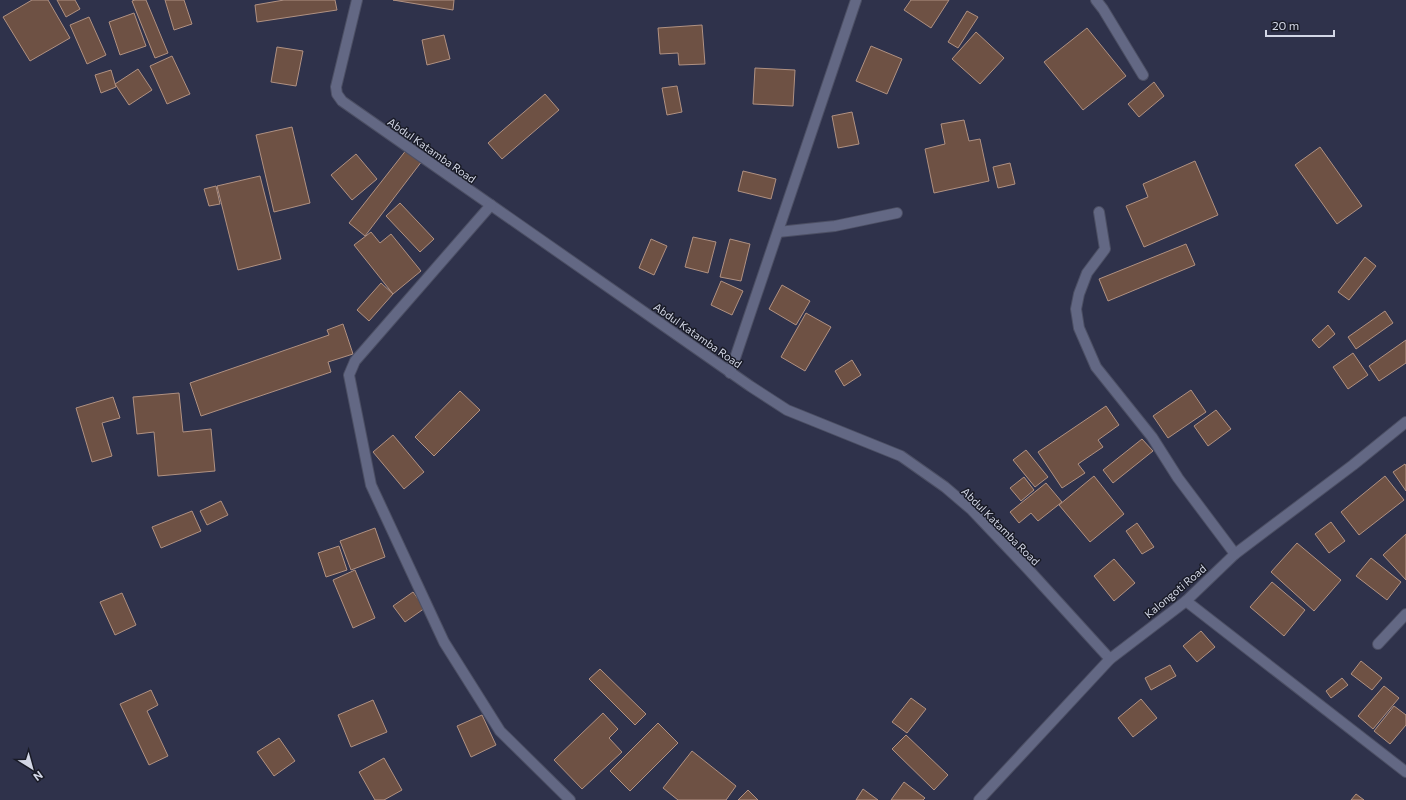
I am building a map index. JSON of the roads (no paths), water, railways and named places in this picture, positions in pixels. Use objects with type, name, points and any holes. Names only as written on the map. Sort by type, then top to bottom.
[{"type":"street","name":"Abdul Katamba Road","points":[[358,0],[336,87],[337,94],[342,101],[730,373],[787,410],[901,456],[945,487],[972,510],[1110,659]]},
{"type":"street","points":[[730,373],[856,0]]},
{"type":"street","points":[[1096,0],[1144,75]]},
{"type":"street","points":[[491,205],[355,361],[349,374],[371,485],[444,642],[500,731],[570,800]]},
{"type":"street","points":[[1099,212],[1105,249],[1088,273],[1079,294],[1076,309],[1078,328],[1096,367],[1152,437],[1178,478],[1235,554]]},
{"type":"street","points":[[778,232],[835,226],[897,214]]},
{"type":"street","name":"Kalongoti Road","points":[[979,800],[1110,659],[1186,601],[1235,554],[1353,465],[1406,422]]},
{"type":"street","points":[[1186,601],[1406,772]]},
{"type":"street","points":[[1378,644],[1406,614]]}]
